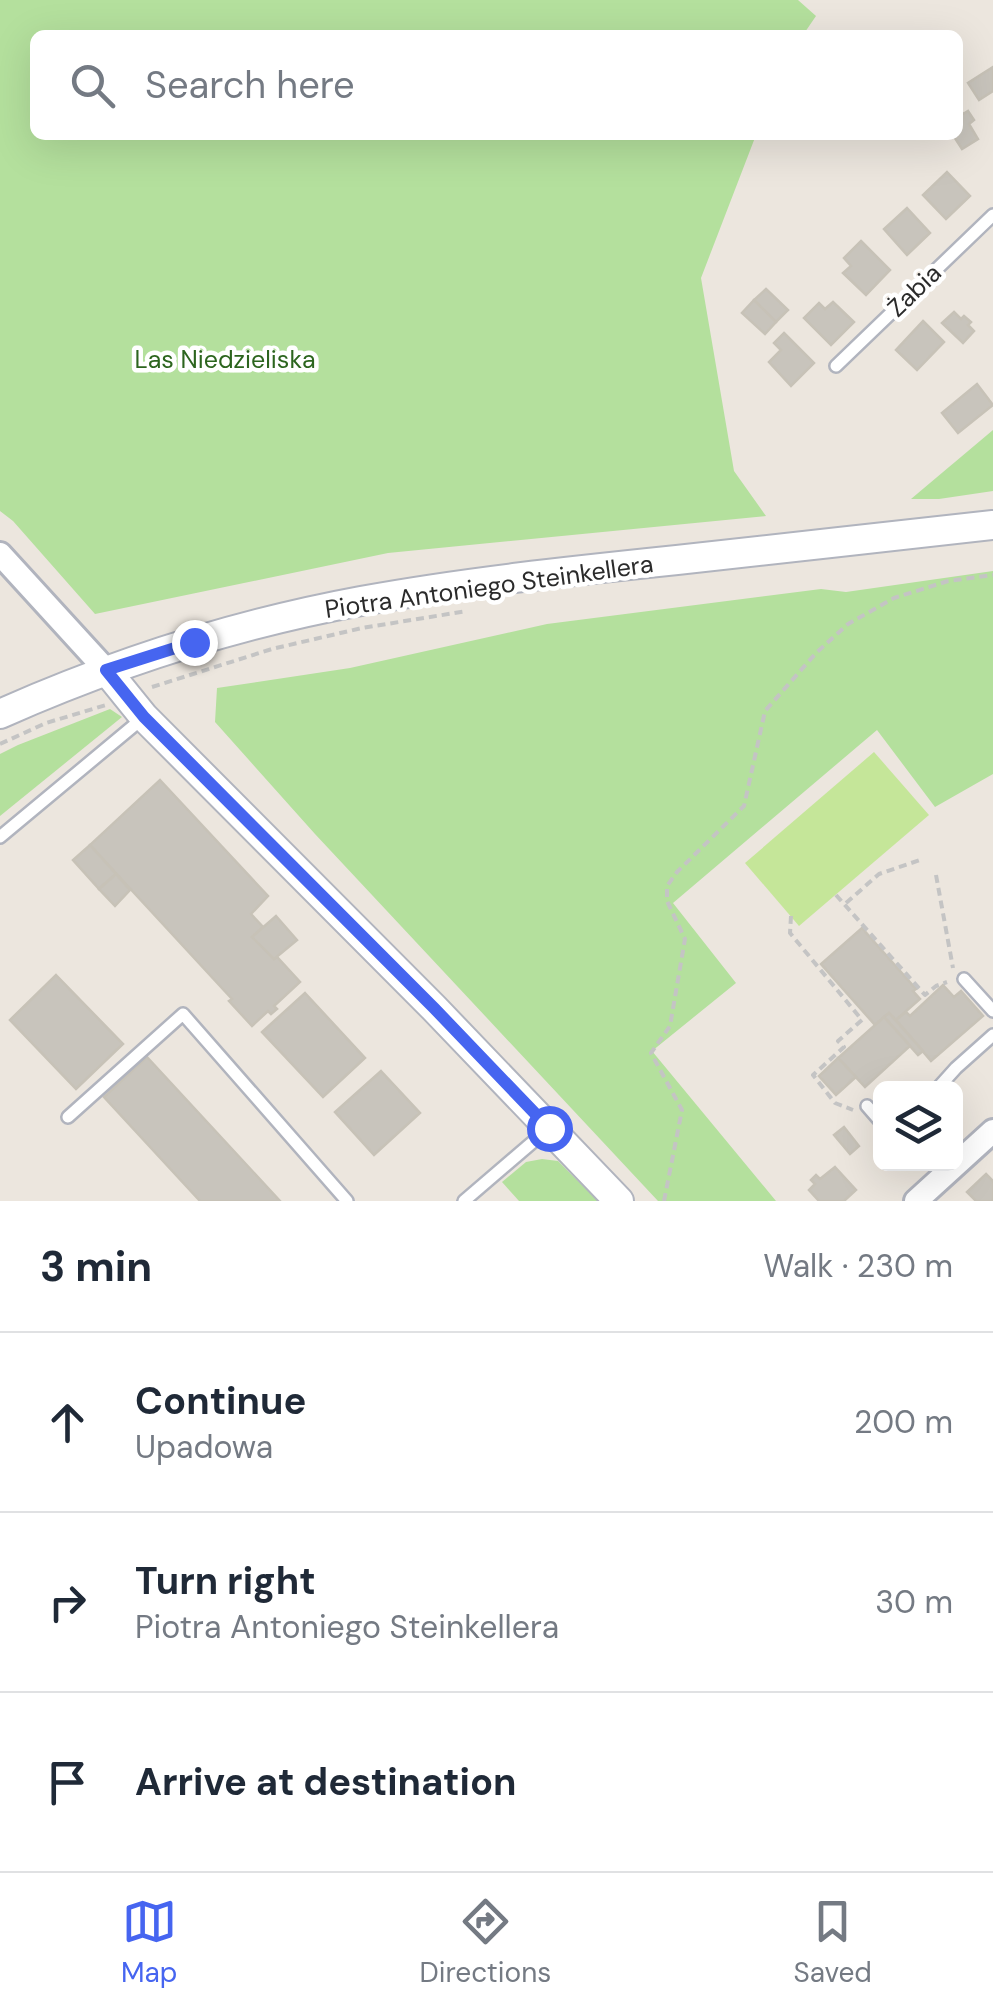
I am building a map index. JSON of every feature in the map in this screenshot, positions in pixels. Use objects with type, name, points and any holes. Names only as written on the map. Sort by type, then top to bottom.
[{"type":"street","name":"Piotra Antoniego Steinkellera","points":[[0,714],[106,670],[264,622],[394,596],[542,574],[993,525]]},
{"type":"street","points":[[0,554],[136,707],[619,1201]]},
{"type":"street","points":[[916,1201],[993,1132]]},
{"type":"lane","name":"Żabia","points":[[836,366],[993,216]]},
{"type":"lane","points":[[0,837],[136,707]]},
{"type":"lane","points":[[959,978],[993,1012]]},
{"type":"lane","points":[[68,1118],[183,1014],[347,1201]]},
{"type":"lane","points":[[944,1081],[993,1035]]},
{"type":"lane","points":[[866,1111],[873,1116]]},
{"type":"lane","points":[[464,1201],[549,1128]]},
{"type":"path","points":[[664,1201],[682,1110],[651,1053],[670,1026],[684,939],[667,901],[667,886],[744,806],[765,710],[816,652],[848,624],[894,598],[948,581],[993,574]]},
{"type":"path","points":[[0,744],[46,723],[136,707],[156,685],[272,649],[362,628],[481,608]]},
{"type":"path","points":[[844,904],[879,874],[923,860]]},
{"type":"path","points":[[936,875],[959,978]]},
{"type":"path","points":[[836,894],[921,991]]},
{"type":"path","points":[[790,916],[790,933],[862,1020],[838,1040],[844,1047],[813,1075],[835,1103],[866,1111]]},
{"type":"green space","name":"Las Niedzieliska","points":[[0,0],[798,0],[816,16],[806,30],[30,30],[30,140],[754,140],[701,278],[734,471],[766,516],[388,553],[95,614],[0,511]]},
{"type":"green space","points":[[993,430],[993,491],[911,499]]},
{"type":"green space","points":[[993,571],[993,774],[935,807],[877,730],[673,903],[736,983],[652,1051],[776,1201],[658,1201],[215,722],[217,688],[350,668],[547,624],[821,589],[846,592]]},
{"type":"green space","points":[[110,709],[122,717],[0,816],[0,754]]},
{"type":"green space","points":[[874,752],[929,815],[799,926],[745,863]]},
{"type":"green space","points":[[558,1161],[598,1201],[519,1201],[502,1182],[526,1162]]},
{"type":"building","points":[[993,67],[993,91],[979,100],[968,83]]},
{"type":"building","points":[[968,111],[974,120],[969,124],[978,139],[962,149],[956,140],[963,140],[963,114]]},
{"type":"building","points":[[947,172],[970,196],[946,219],[923,195]]},
{"type":"building","points":[[907,208],[930,233],[907,255],[884,229]]},
{"type":"building","points":[[861,241],[890,270],[866,295],[843,273],[851,266],[844,258]]},
{"type":"building","points":[[766,289],[788,310],[776,322],[754,300]]},
{"type":"building","points":[[754,300],[776,322],[765,334],[742,313]]},
{"type":"building","points":[[833,302],[854,322],[831,345],[804,318],[819,303],[825,309]]},
{"type":"building","points":[[954,312],[971,322],[968,325],[974,331],[963,343],[942,323]]},
{"type":"building","points":[[923,321],[944,342],[917,370],[896,350]]},
{"type":"building","points":[[784,333],[814,363],[791,386],[769,362],[781,350],[774,343]]},
{"type":"building","points":[[977,384],[993,405],[958,433],[942,413]]},
{"type":"building","points":[[160,780],[268,896],[251,914],[263,927],[252,937],[300,982],[274,1006],[277,1009],[271,1014],[268,1011],[252,1026],[229,1001],[232,999],[90,845]]},
{"type":"building","points":[[90,845],[116,874],[99,889],[73,860]]},
{"type":"building","points":[[116,874],[130,890],[115,906],[99,889]]},
{"type":"building","points":[[276,916],[297,940],[274,959],[252,937]]},
{"type":"building","points":[[862,928],[916,989],[913,991],[920,999],[896,1020],[889,1013],[875,1025],[821,964]]},
{"type":"building","points":[[56,975],[123,1044],[76,1089],[10,1020]]},
{"type":"building","points":[[943,985],[954,997],[961,991],[983,1016],[931,1061],[896,1020],[906,1012],[910,1016]]},
{"type":"building","points":[[305,993],[365,1058],[323,1097],[262,1032]]},
{"type":"building","points":[[889,1013],[923,1051],[918,1055],[884,1017]]},
{"type":"building","points":[[884,1017],[910,1046],[865,1087],[838,1058]]},
{"type":"building","points":[[147,1057],[280,1201],[200,1201],[104,1097]]},
{"type":"building","points":[[838,1058],[856,1077],[836,1095],[819,1076]]},
{"type":"building","points":[[381,1071],[420,1113],[374,1155],[335,1112]]},
{"type":"building","points":[[844,1127],[859,1146],[850,1154],[834,1135]]},
{"type":"building","points":[[835,1167],[856,1190],[844,1201],[819,1201],[809,1190],[815,1184],[811,1180],[816,1175],[820,1179]]},
{"type":"building","points":[[986,1174],[993,1181],[993,1201],[976,1201],[967,1192]]},
{"type":"route","points":[[194,642],[106,670],[144,717],[549,1128]]}]
